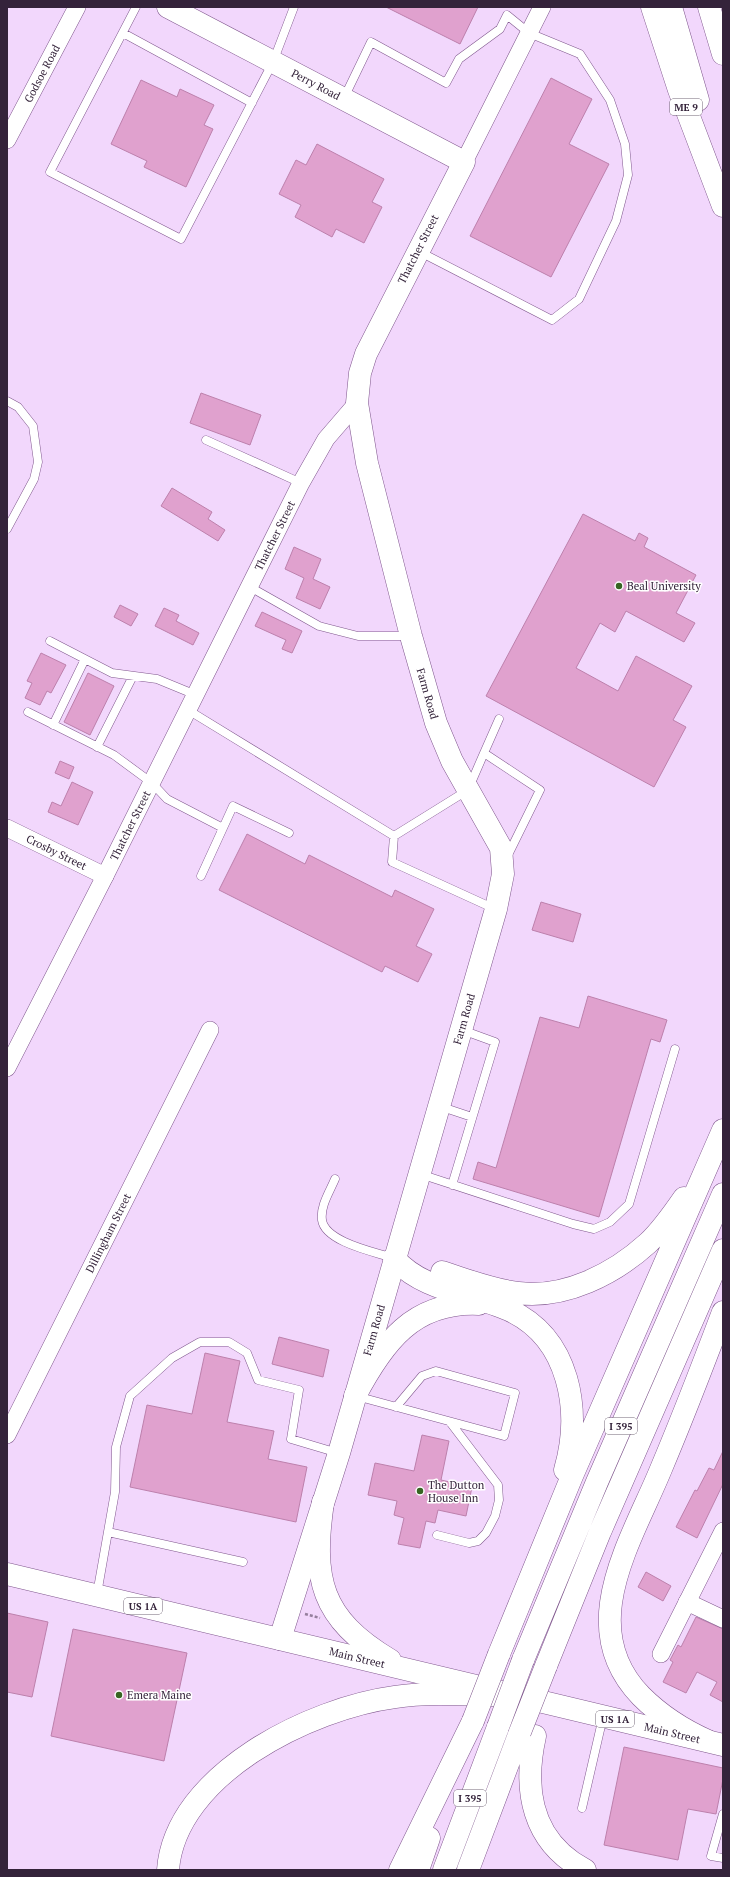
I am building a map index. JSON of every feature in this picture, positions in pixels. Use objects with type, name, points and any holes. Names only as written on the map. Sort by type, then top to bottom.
[{"type":"main road","name":"Perry Road","points":[[168,7],[464,162]]},
{"type":"main road","name":"ME 9","points":[[652,7],[679,90],[723,206]]},
{"type":"main road","points":[[671,7],[723,189]]},
{"type":"main road","points":[[710,7],[723,54]]},
{"type":"main road","name":"Thatcher Street","points":[[357,403],[360,373],[366,354],[417,250],[464,162]]},
{"type":"main road","name":"Farm Road","points":[[280,1639],[355,1396],[496,909],[501,889],[503,865],[498,840],[468,790],[441,737],[411,636],[367,463],[357,403]]},
{"type":"main road","points":[[394,1258],[498,1289],[519,1293],[536,1294],[554,1292],[583,1284],[627,1259],[659,1231],[688,1191],[723,1130]]},
{"type":"main road","points":[[418,1870],[473,1721],[530,1577],[723,1130]]},
{"type":"main road","name":"I 395","points":[[444,1870],[523,1660],[600,1474],[723,1194]]},
{"type":"main road","name":"I 395","points":[[468,1870],[527,1734],[580,1580],[723,1250]]},
{"type":"main road","points":[[394,1258],[408,1272],[425,1281],[500,1307],[525,1320],[550,1343],[564,1369],[571,1400],[572,1423],[569,1456],[530,1577]]},
{"type":"main road","points":[[355,1396],[372,1366],[386,1346],[399,1331],[414,1319],[429,1312],[455,1305],[483,1304],[500,1307]]},
{"type":"main road","points":[[716,1743],[685,1730],[663,1715],[632,1686],[623,1673],[615,1656],[610,1638],[608,1619],[611,1597],[622,1563],[677,1430],[723,1312]]},
{"type":"main road","points":[[323,1502],[320,1567],[322,1585],[328,1601],[338,1617],[350,1630],[372,1648],[403,1668]]},
{"type":"main road","name":"Main Street","points":[[7,1574],[716,1743]]},
{"type":"main road","points":[[168,1870],[171,1853],[177,1835],[188,1815],[204,1794],[221,1776],[243,1759],[302,1725],[344,1709],[394,1697],[420,1695],[522,1696]]},
{"type":"main road","points":[[400,1870],[473,1721]]},
{"type":"main road","points":[[527,1734],[531,1799],[537,1819],[547,1838],[561,1854],[585,1870]]},
{"type":"street","name":"Godsoe Road","points":[[7,140],[77,7]]},
{"type":"street","name":"Thatcher Street","points":[[464,162],[542,7]]},
{"type":"street","name":"Thatcher Street","points":[[7,1068],[152,783],[301,483],[326,439],[357,403]]},
{"type":"street","name":"Crosby Street","points":[[7,828],[105,876]]},
{"type":"street","name":"Dillingham Street","points":[[7,1435],[210,1030]]},
{"type":"street","points":[[660,1654],[723,1531]]},
{"type":"street","points":[[687,1602],[723,1619]]},
{"type":"lane","points":[[136,7],[50,172],[181,239],[273,62],[294,7]]},
{"type":"lane","points":[[343,99],[372,42],[446,83],[459,59],[500,29],[507,15],[529,33],[580,54],[610,100],[625,144],[628,175],[616,221],[579,300],[552,320],[417,250]]},
{"type":"lane","points":[[123,33],[252,103]]},
{"type":"lane","points":[[7,401],[18,407],[33,426],[38,462],[34,479],[7,529]]},
{"type":"lane","points":[[206,440],[301,483]]},
{"type":"lane","points":[[250,587],[319,626],[358,636],[411,636]]},
{"type":"lane","points":[[50,641],[112,673],[158,679],[196,695]]},
{"type":"lane","points":[[53,725],[85,659]]},
{"type":"lane","points":[[97,746],[133,676]]},
{"type":"lane","points":[[188,710],[394,836]]},
{"type":"lane","points":[[28,712],[121,759],[152,783],[167,799],[223,828]]},
{"type":"lane","points":[[394,836],[468,790],[499,719]]},
{"type":"lane","points":[[484,754],[540,790],[503,865]]},
{"type":"lane","points":[[201,876],[233,806],[289,833]]},
{"type":"lane","points":[[394,836],[392,862],[496,909]]},
{"type":"lane","points":[[452,1185],[495,1042],[461,1030]]},
{"type":"lane","points":[[419,1174],[573,1224],[594,1228],[610,1222],[629,1204],[675,1050]]},
{"type":"lane","points":[[439,1106],[472,1117]]},
{"type":"lane","points":[[335,1179],[322,1210],[324,1228],[329,1234],[345,1242],[394,1258]]},
{"type":"lane","points":[[97,1595],[115,1492],[116,1447],[130,1396],[172,1358],[200,1342],[229,1342],[247,1353],[258,1380],[299,1390],[291,1439],[338,1453]]},
{"type":"lane","points":[[355,1396],[504,1436],[515,1393],[436,1371],[422,1376],[396,1407]]},
{"type":"lane","points":[[437,1535],[469,1543],[478,1541],[486,1533],[495,1516],[499,1500],[498,1484],[450,1422]]},
{"type":"lane","points":[[108,1532],[243,1562]]},
{"type":"lane","points":[[582,1808],[603,1716]]},
{"type":"lane","points":[[723,1814],[711,1856],[723,1858]]},
{"type":"path","points":[[300,1614],[322,1618]]},
{"type":"building","points":[[386,7],[478,7],[460,44]]},
{"type":"building","points":[[551,78],[592,99],[569,144],[609,164],[551,277],[470,236]]},
{"type":"building","points":[[141,80],[177,97],[180,89],[214,105],[204,125],[213,129],[186,187],[144,167],[147,161],[111,144]]},
{"type":"building","points":[[317,144],[384,179],[372,202],[382,207],[364,243],[336,229],[332,237],[295,217],[301,205],[279,194],[296,160],[306,165]]},
{"type":"building","points":[[201,393],[261,415],[250,445],[190,423]]},
{"type":"building","points":[[172,488],[212,512],[208,519],[225,530],[218,541],[161,506]]},
{"type":"building","name":"Beal University","points":[[583,514],[635,541],[639,533],[648,538],[644,547],[696,575],[676,613],[695,623],[684,642],[626,611],[615,632],[600,623],[576,668],[618,691],[636,656],[692,686],[673,720],[686,727],[654,787],[486,696]]},
{"type":"building","points":[[294,547],[321,559],[313,579],[330,587],[320,609],[296,598],[304,578],[285,569]]},
{"type":"building","points":[[120,605],[138,614],[131,626],[114,617]]},
{"type":"building","points":[[164,608],[179,615],[176,621],[199,633],[193,645],[155,626]]},
{"type":"building","points":[[262,612],[302,631],[292,653],[282,649],[286,640],[255,626]]},
{"type":"building","points":[[41,653],[66,665],[51,693],[47,691],[40,705],[25,698],[32,683],[27,681]]},
{"type":"building","points":[[88,673],[114,686],[90,735],[64,722]]},
{"type":"building","points":[[60,761],[74,767],[69,779],[55,773]]},
{"type":"building","points":[[72,782],[93,792],[78,825],[48,812],[52,802],[61,806]]},
{"type":"building","points":[[247,834],[305,864],[309,855],[392,897],[395,890],[434,909],[416,946],[432,954],[418,982],[385,966],[382,972],[219,890]]},
{"type":"building","points":[[541,902],[581,914],[573,942],[532,930]]},
{"type":"building","points":[[588,996],[667,1020],[660,1042],[651,1039],[599,1217],[473,1179],[478,1162],[496,1168],[540,1017],[579,1028]]},
{"type":"building","points":[[279,1337],[329,1350],[323,1377],[272,1364]]},
{"type":"building","points":[[205,1353],[240,1361],[227,1422],[274,1431],[268,1459],[307,1467],[296,1522],[130,1487],[147,1405],[192,1414]]},
{"type":"building","name":"The Dutton House Inn","points":[[422,1435],[449,1441],[441,1480],[472,1487],[466,1516],[438,1510],[435,1523],[426,1521],[420,1548],[398,1544],[404,1518],[394,1515],[397,1501],[368,1495],[375,1463],[414,1471]]},
{"type":"building","points":[[723,1451],[723,1484],[697,1538],[676,1527],[695,1490],[697,1491],[709,1468],[714,1470]]},
{"type":"building","points":[[646,1572],[671,1586],[663,1601],[638,1587]]},
{"type":"building","points":[[7,1613],[48,1622],[32,1697],[7,1692]]},
{"type":"building","points":[[696,1617],[723,1629],[723,1702],[710,1695],[717,1682],[697,1672],[686,1693],[663,1682],[673,1662],[670,1660],[678,1645],[681,1647]]},
{"type":"building","name":"Emera Maine","points":[[73,1629],[187,1653],[164,1761],[51,1736]]},
{"type":"building","points":[[624,1747],[723,1768],[723,1779],[716,1814],[688,1809],[678,1860],[604,1845]]},
{"type":"place","name":"Beal University","points":[[619,586]]},
{"type":"place","name":"The Dutton House Inn","points":[[420,1491]]},
{"type":"place","name":"Emera Maine","points":[[119,1695]]}]
